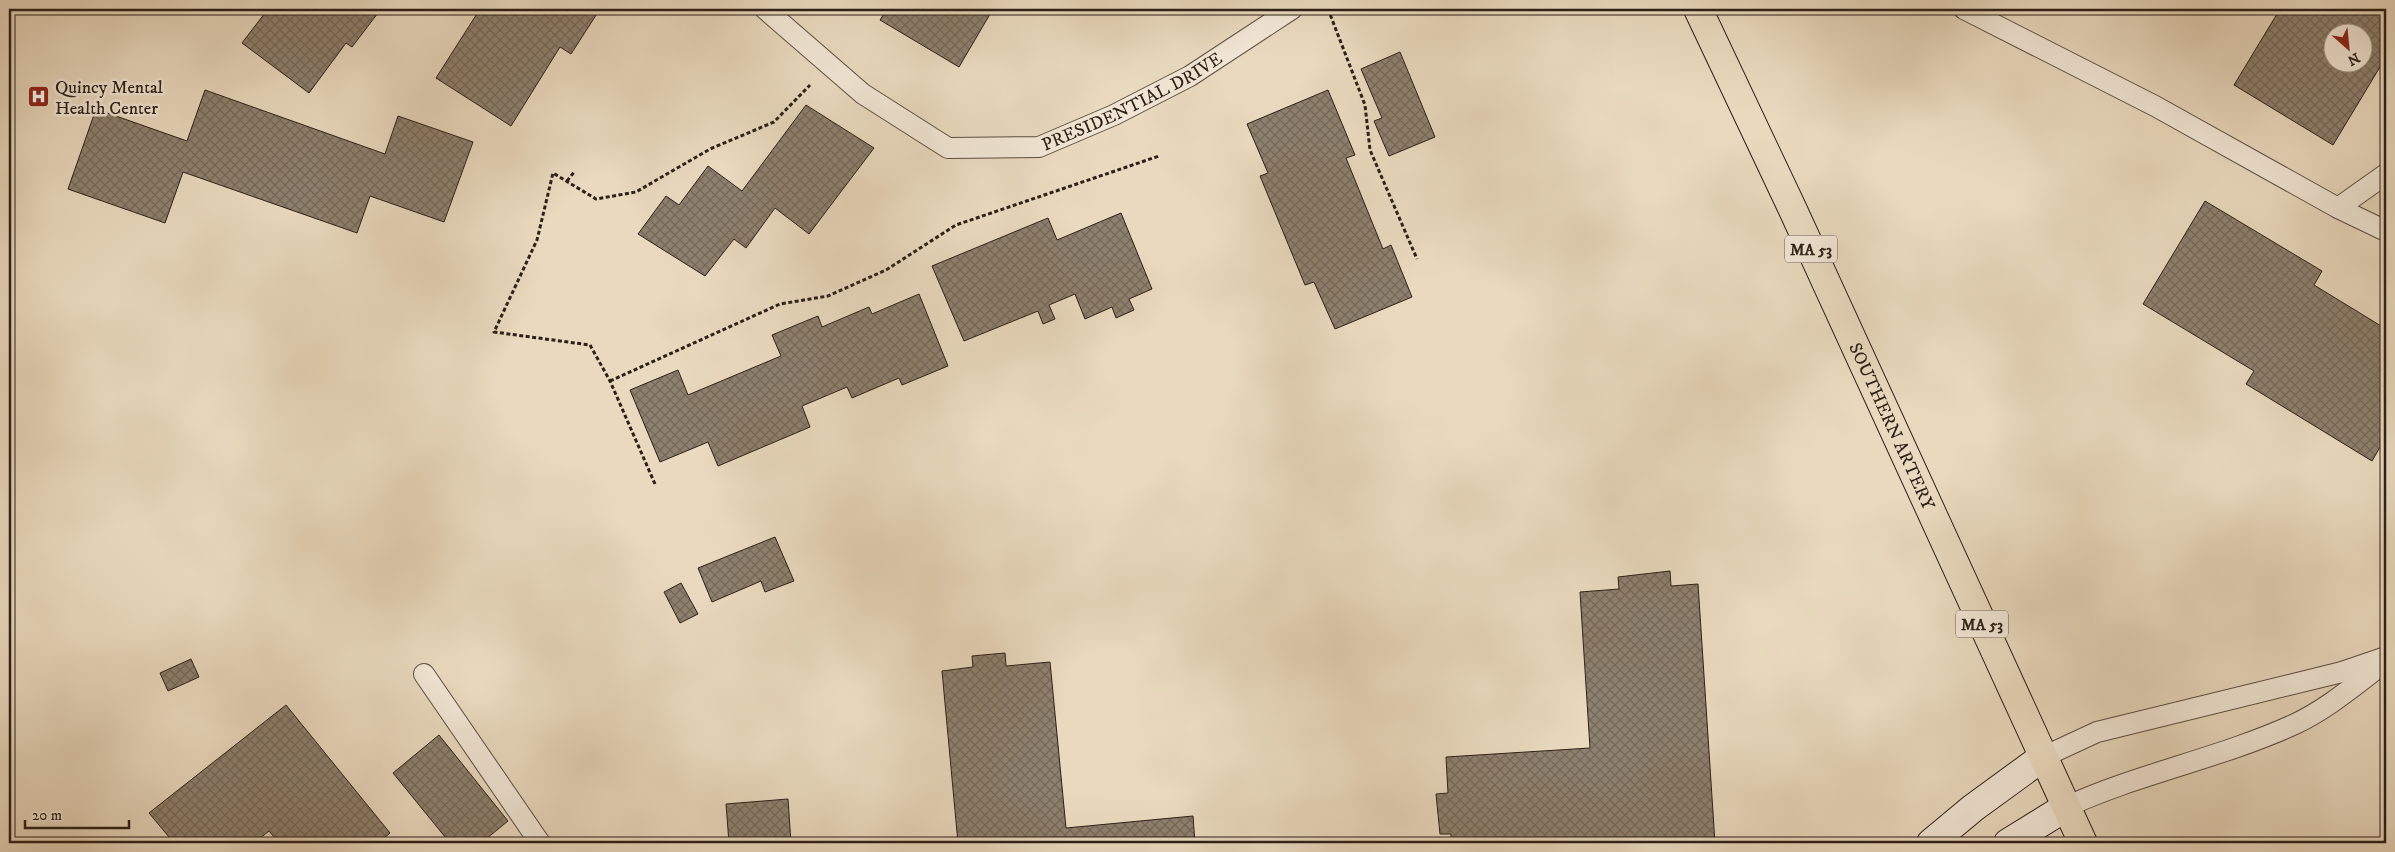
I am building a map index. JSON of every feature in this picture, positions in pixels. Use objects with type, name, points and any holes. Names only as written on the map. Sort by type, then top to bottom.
[{"type":"main road","name":"SOUTHERN ARTERY","points":[[1698,9],[1801,228],[2083,843]]},
{"type":"street","points":[[1931,843],[1973,808],[2043,757]]},
{"type":"street","points":[[2008,843],[2066,807]]},
{"type":"lane","name":"PRESIDENTIAL DRIVE","points":[[765,9],[863,94],[948,148],[1039,147],[1114,115],[1190,76],[1292,9]]},
{"type":"lane","points":[[1964,9],[2155,106],[2338,208],[2386,231]]},
{"type":"lane","points":[[2338,208],[2386,174]]},
{"type":"lane","points":[[2043,757],[2097,732],[2342,672],[2386,657]]},
{"type":"lane","points":[[2066,807],[2132,780],[2248,744],[2297,723],[2344,693],[2386,662]]},
{"type":"lane","points":[[424,674],[540,843]]},
{"type":"path","points":[[1328,9],[1365,105],[1370,150],[1417,259]]},
{"type":"path","points":[[655,484],[610,381],[590,345],[494,332],[537,240],[553,173],[596,199],[636,192],[710,149],[774,122],[830,65]]},
{"type":"path","points":[[610,381],[780,304],[828,296],[886,270],[956,225],[1159,156]]},
{"type":"path","points":[[567,181],[575,171]]},
{"type":"building","points":[[268,9],[381,9],[352,47],[346,43],[309,93],[242,43]]},
{"type":"building","points":[[480,9],[600,9],[571,54],[560,47],[511,126],[436,78]]},
{"type":"building","points":[[887,9],[993,9],[959,67],[880,20]]},
{"type":"building","points":[[2280,9],[2386,9],[2386,57],[2333,145],[2234,85]]},
{"type":"building","points":[[1400,52],[1435,137],[1389,156],[1374,121],[1382,118],[1361,69]]},
{"type":"building","points":[[205,90],[385,154],[398,116],[473,142],[444,222],[370,196],[357,233],[183,172],[165,223],[68,189],[96,109],[187,141]]},
{"type":"building","points":[[1328,90],[1355,155],[1346,158],[1383,249],[1391,245],[1412,297],[1335,329],[1314,282],[1305,285],[1260,176],[1268,173],[1247,124]]},
{"type":"building","points":[[806,105],[874,148],[809,234],[775,208],[746,248],[734,239],[705,276],[638,234],[666,196],[679,205],[708,166],[742,191]]},
{"type":"building","points":[[2205,201],[2322,271],[2314,285],[2386,329],[2386,437],[2372,461],[2246,384],[2254,371],[2143,304]]},
{"type":"building","points":[[1121,213],[1152,289],[1129,299],[1134,310],[1116,318],[1112,307],[1085,319],[1075,294],[1049,305],[1055,319],[1043,324],[1038,311],[964,341],[932,266],[1048,218],[1057,240]]},
{"type":"building","points":[[919,294],[948,366],[902,385],[899,378],[852,398],[847,387],[802,406],[810,427],[718,466],[708,442],[660,462],[630,390],[678,370],[688,395],[781,356],[772,335],[818,316],[822,327],[869,307],[872,314]]},
{"type":"building","points":[[775,537],[794,581],[765,592],[761,581],[712,602],[698,568]]},
{"type":"building","points":[[1670,571],[1671,586],[1698,584],[1715,843],[1451,843],[1451,834],[1440,834],[1436,794],[1448,793],[1446,757],[1590,748],[1580,592],[1619,589],[1618,577]]},
{"type":"building","points":[[681,583],[698,614],[680,623],[664,592]]},
{"type":"building","points":[[1005,653],[1006,666],[1050,662],[1066,828],[1193,816],[1195,843],[958,843],[942,671],[973,667],[972,656]]},
{"type":"building","points":[[191,659],[199,677],[168,691],[160,673]]},
{"type":"building","points":[[286,705],[390,833],[378,843],[279,843],[269,831],[254,843],[174,843],[149,813]]},
{"type":"building","points":[[439,735],[508,821],[481,843],[450,843],[393,773]]},
{"type":"building","points":[[788,799],[791,843],[729,843],[726,804]]},
{"type":"place","name":"Quincy Mental Health Center","points":[[39,97]]}]
